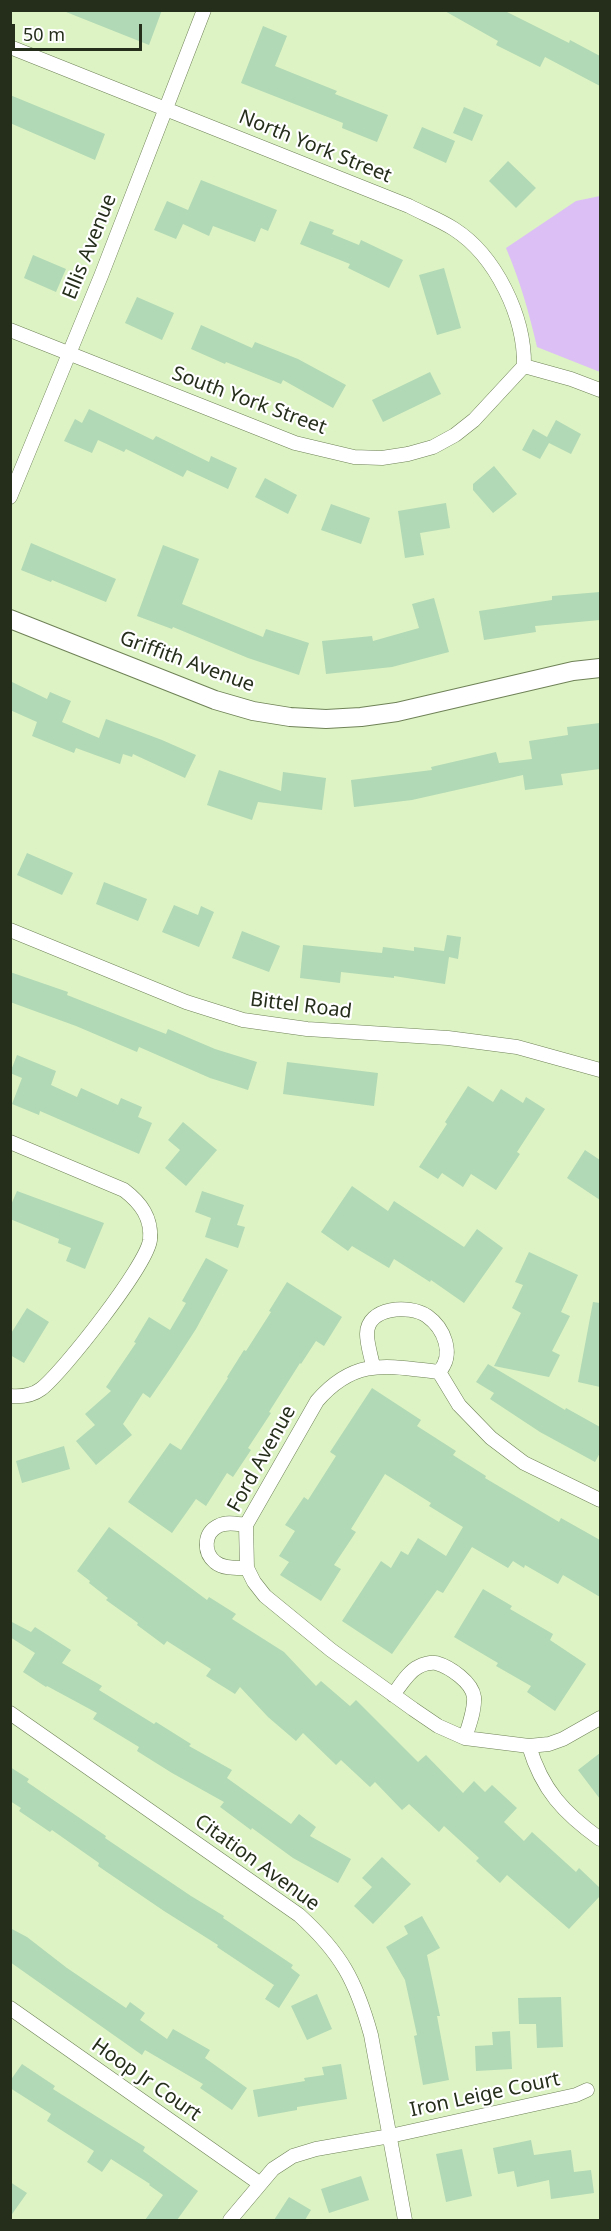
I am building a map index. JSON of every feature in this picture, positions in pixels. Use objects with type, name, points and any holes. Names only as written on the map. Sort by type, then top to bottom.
[{"type":"street","name":"Ellis Avenue","points":[[10,497],[101,276],[204,10]]},
{"type":"street","name":"North York Street","points":[[10,47],[409,206],[454,229],[472,244],[501,280],[512,305],[519,331],[524,366]]},
{"type":"street","name":"South York Street","points":[[10,330],[295,443],[354,457],[382,458],[408,454],[433,447],[448,439],[474,420],[524,366]]},
{"type":"street","points":[[524,366],[600,390]]},
{"type":"street","name":"Griffith Avenue","points":[[10,619],[215,700],[253,711],[290,717],[326,719],[397,712],[573,671],[600,668]]},
{"type":"street","name":"Bittel Road","points":[[10,930],[186,1002],[243,1020],[307,1029],[448,1038],[517,1047],[553,1055],[600,1070]]},
{"type":"street","points":[[10,1142],[124,1190],[137,1200],[149,1222],[148,1247],[141,1264],[62,1368],[40,1390],[27,1396],[10,1396]]},
{"type":"street","points":[[374,1366],[367,1334],[369,1324],[375,1316],[383,1311],[408,1310],[427,1316],[444,1335],[447,1347],[446,1359],[439,1372],[459,1405],[491,1438],[524,1463],[600,1500]]},
{"type":"street","name":"Ford Avenue","points":[[247,1568],[246,1525],[316,1401],[328,1388],[353,1372],[374,1366],[439,1372]]},
{"type":"street","points":[[246,1525],[233,1523],[219,1525],[209,1534],[206,1544],[209,1556],[214,1562],[225,1567],[247,1568],[254,1582],[278,1608],[428,1720],[465,1738],[529,1746],[549,1744],[563,1739],[600,1718]]},
{"type":"street","points":[[393,1695],[418,1666],[436,1663],[452,1672],[473,1692],[474,1703],[465,1738]]},
{"type":"street","name":"Citation Avenue","points":[[10,1713],[299,1915],[320,1934],[343,1963],[363,2007],[371,2035],[405,2220]]},
{"type":"street","points":[[529,1746],[535,1765],[550,1794],[580,1825],[600,1839]]},
{"type":"street","name":"Hoop Jr Court","points":[[10,2008],[259,2183]]},
{"type":"street","name":"Iron Leige Court","points":[[230,2220],[259,2183],[273,2169],[293,2156],[316,2149],[390,2136],[576,2095],[587,2090]]},
{"type":"shaded area","points":[[600,196],[600,372],[537,347],[524,297],[506,248],[576,201]]},
{"type":"building","points":[[61,10],[162,10],[149,45]]},
{"type":"building","points":[[443,10],[503,10],[569,43],[570,40],[600,56],[600,86],[545,57],[540,67],[496,45],[498,41]]},
{"type":"building","points":[[263,26],[287,36],[275,66],[337,91],[335,94],[388,115],[377,142],[342,128],[343,123],[241,83]]},
{"type":"building","points":[[10,95],[105,134],[95,160],[10,123]]},
{"type":"building","points":[[464,107],[483,115],[472,141],[453,133]]},
{"type":"building","points":[[422,127],[455,141],[446,163],[413,148]]},
{"type":"building","points":[[508,161],[536,188],[516,208],[489,181]]},
{"type":"building","points":[[201,180],[277,210],[268,231],[261,228],[255,242],[213,226],[209,236],[183,224],[176,239],[154,230],[167,201],[188,210]]},
{"type":"building","points":[[310,221],[334,230],[332,234],[359,245],[361,240],[403,260],[389,288],[348,268],[350,264],[300,244]]},
{"type":"building","points":[[33,255],[66,269],[56,292],[24,278]]},
{"type":"building","points":[[444,268],[461,328],[437,335],[419,275]]},
{"type":"building","points":[[137,297],[174,313],[162,340],[125,323]]},
{"type":"building","points":[[201,325],[252,348],[255,342],[298,359],[346,385],[333,408],[283,380],[281,384],[226,362],[225,364],[191,349]]},
{"type":"building","points":[[430,372],[441,394],[383,422],[372,400]]},
{"type":"building","points":[[89,409],[153,440],[156,436],[209,462],[211,456],[237,468],[228,489],[187,470],[183,477],[126,449],[124,452],[98,440],[92,453],[64,441],[75,419],[82,423]]},
{"type":"building","points":[[556,420],[581,434],[571,454],[549,443],[540,459],[522,450],[533,429],[547,437]]},
{"type":"building","points":[[494,466],[517,494],[493,513],[473,490],[473,484]]},
{"type":"building","points":[[265,478],[297,495],[288,514],[255,497]]},
{"type":"building","points":[[446,503],[450,528],[420,533],[424,555],[405,558],[398,511]]},
{"type":"building","points":[[331,504],[370,518],[361,544],[321,530]]},
{"type":"building","points":[[31,543],[116,579],[106,602],[21,570]]},
{"type":"building","points":[[163,545],[199,559],[182,604],[263,637],[266,629],[309,643],[299,675],[248,658],[173,627],[172,629],[137,616]]},
{"type":"building","points":[[600,592],[600,620],[535,626],[536,632],[484,640],[479,611],[552,600],[552,596]]},
{"type":"building","points":[[434,598],[449,652],[392,667],[326,674],[322,641],[372,636],[373,641],[419,628],[412,604]]},
{"type":"building","points":[[10,681],[47,699],[50,692],[71,701],[62,722],[99,738],[106,719],[196,755],[185,778],[133,754],[132,757],[123,754],[120,764],[76,748],[74,753],[32,736],[37,722],[10,710]]},
{"type":"building","points":[[600,723],[600,769],[561,774],[563,785],[525,790],[523,775],[412,800],[354,807],[351,780],[432,770],[431,767],[496,752],[499,763],[532,759],[529,741],[568,735],[567,727]]},
{"type":"building","points":[[219,770],[281,791],[283,772],[326,778],[322,810],[258,802],[252,820],[207,805]]},
{"type":"building","points":[[27,853],[73,873],[62,895],[17,875]]},
{"type":"building","points":[[104,882],[147,899],[138,921],[96,904]]},
{"type":"building","points":[[174,905],[198,915],[201,906],[214,912],[199,947],[162,932]]},
{"type":"building","points":[[242,931],[280,946],[269,972],[232,958]]},
{"type":"building","points":[[447,935],[461,937],[458,959],[449,957],[445,984],[394,976],[394,978],[341,972],[340,983],[300,978],[303,945],[382,953],[383,947],[414,951],[414,947],[444,951]]},
{"type":"building","points":[[10,972],[68,992],[67,995],[166,1034],[168,1029],[215,1049],[257,1062],[248,1090],[210,1078],[139,1047],[137,1052],[76,1026],[10,1002]]},
{"type":"building","points":[[17,1055],[56,1071],[51,1085],[77,1097],[81,1088],[118,1105],[121,1098],[142,1107],[138,1117],[152,1123],[139,1154],[40,1111],[39,1115],[12,1104],[22,1078],[10,1073]]},
{"type":"building","points":[[287,1062],[378,1073],[374,1106],[283,1094]]},
{"type":"building","points":[[468,1086],[493,1102],[501,1089],[523,1103],[526,1097],[545,1109],[517,1152],[520,1154],[496,1190],[471,1174],[463,1187],[442,1173],[438,1179],[419,1167]]},
{"type":"building","points":[[183,1122],[217,1150],[186,1186],[165,1168],[180,1150],[168,1140]]},
{"type":"building","points":[[585,1150],[600,1160],[600,1200],[567,1178]]},
{"type":"building","points":[[352,1186],[388,1211],[394,1201],[464,1247],[477,1229],[503,1248],[464,1303],[431,1280],[430,1282],[394,1259],[389,1268],[352,1246],[348,1251],[321,1232]]},
{"type":"building","points":[[17,1191],[104,1223],[85,1269],[66,1261],[71,1248],[58,1243],[59,1239],[10,1219],[10,1207]]},
{"type":"building","points":[[202,1191],[244,1205],[237,1225],[245,1227],[238,1248],[205,1237],[211,1218],[195,1212]]},
{"type":"building","points":[[529,1252],[578,1275],[561,1312],[570,1316],[552,1351],[560,1355],[549,1377],[494,1366],[521,1313],[512,1308],[523,1285],[515,1282]]},
{"type":"building","points":[[206,1258],[228,1270],[196,1329],[172,1366],[150,1398],[143,1393],[123,1424],[132,1435],[96,1465],[76,1441],[95,1425],[85,1414],[111,1391],[106,1387],[136,1343],[134,1342],[149,1317],[170,1330],[186,1303],[182,1301]]},
{"type":"building","points":[[287,1282],[342,1317],[324,1346],[316,1341],[300,1363],[269,1412],[271,1413],[248,1448],[251,1450],[233,1477],[227,1473],[206,1506],[196,1499],[172,1533],[128,1502],[170,1443],[181,1450],[244,1350],[246,1351],[271,1312],[269,1311]]},
{"type":"building","points":[[593,1302],[600,1303],[600,1387],[578,1382]]},
{"type":"building","points":[[27,1308],[49,1322],[24,1363],[10,1355],[10,1335]]},
{"type":"building","points":[[488,1364],[565,1410],[566,1408],[600,1427],[600,1453],[595,1462],[540,1432],[490,1399],[494,1393],[476,1382]]},
{"type":"building","points":[[372,1388],[421,1420],[417,1426],[456,1451],[453,1455],[486,1476],[485,1478],[559,1522],[561,1518],[600,1540],[600,1597],[563,1575],[558,1584],[525,1565],[524,1568],[513,1561],[508,1568],[472,1547],[443,1593],[437,1590],[392,1654],[342,1621],[381,1561],[391,1568],[401,1551],[408,1555],[418,1538],[446,1556],[463,1527],[429,1506],[431,1503],[385,1474],[351,1529],[356,1532],[334,1565],[341,1569],[321,1601],[280,1575],[289,1562],[279,1556],[295,1531],[285,1525],[304,1497],[308,1500],[336,1456],[330,1452]]},
{"type":"building","points":[[64,1446],[70,1469],[22,1483],[16,1461]]},
{"type":"building","points":[[109,1527],[207,1600],[209,1597],[236,1614],[232,1619],[284,1652],[316,1686],[321,1681],[350,1706],[356,1700],[418,1762],[426,1755],[463,1793],[474,1781],[485,1792],[492,1785],[517,1808],[504,1822],[524,1841],[532,1832],[576,1872],[579,1868],[600,1888],[600,1896],[569,1929],[507,1875],[500,1883],[476,1861],[479,1858],[444,1826],[439,1832],[409,1804],[402,1810],[375,1782],[370,1787],[341,1760],[336,1765],[303,1733],[296,1741],[268,1717],[240,1687],[235,1694],[206,1676],[211,1669],[167,1641],[164,1645],[137,1625],[138,1623],[106,1600],[108,1598],[77,1571]]},
{"type":"building","points":[[483,1589],[512,1606],[510,1609],[553,1634],[550,1640],[586,1664],[555,1711],[527,1692],[531,1686],[496,1666],[498,1663],[454,1637]]},
{"type":"building","points":[[10,1621],[31,1632],[35,1627],[71,1650],[62,1663],[102,1686],[99,1690],[154,1724],[156,1722],[191,1744],[189,1746],[232,1770],[227,1778],[291,1824],[299,1814],[316,1827],[310,1836],[351,1859],[338,1883],[293,1858],[252,1828],[251,1830],[220,1807],[224,1802],[137,1751],[139,1747],[93,1719],[97,1713],[46,1687],[23,1672],[35,1653],[10,1637]]},
{"type":"building","points":[[600,1753],[600,1799],[578,1770]]},
{"type":"building","points":[[10,1767],[29,1779],[27,1782],[106,1836],[105,1838],[224,1916],[223,1918],[293,1965],[291,1968],[300,1975],[279,2008],[265,1999],[274,1985],[98,1866],[99,1863],[52,1830],[50,1832],[19,1811],[21,1808],[10,1801]]},
{"type":"building","points":[[382,1857],[411,1884],[373,1924],[354,1906],[372,1887],[362,1878]]},
{"type":"building","points":[[422,1916],[440,1948],[427,1955],[440,2016],[437,2016],[449,2080],[423,2085],[414,2036],[417,2035],[405,1980],[386,1947],[408,1934],[404,1926]]},
{"type":"building","points":[[10,1928],[27,1937],[67,1968],[126,2008],[130,2002],[145,2013],[140,2020],[167,2039],[173,2029],[210,2050],[205,2058],[247,2088],[232,2110],[200,2088],[203,2084],[145,2050],[142,2055],[10,1962]]},
{"type":"building","points":[[317,1994],[332,2029],[307,2040],[291,2006]]},
{"type":"building","points":[[561,1997],[563,2047],[537,2048],[536,2024],[519,2024],[518,1998]]},
{"type":"building","points":[[510,2031],[512,2069],[476,2071],[475,2046],[493,2045],[492,2032]]},
{"type":"building","points":[[22,2064],[55,2086],[53,2089],[145,2147],[143,2151],[198,2191],[177,2220],[145,2220],[163,2195],[111,2159],[102,2172],[87,2162],[94,2151],[47,2121],[51,2114],[10,2088],[10,2081]]},
{"type":"building","points":[[341,2064],[347,2099],[297,2107],[297,2110],[258,2117],[253,2090],[305,2081],[304,2078],[324,2075],[322,2067]]},
{"type":"building","points":[[531,2140],[534,2155],[571,2150],[574,2172],[591,2170],[594,2193],[551,2199],[549,2180],[517,2187],[514,2171],[498,2174],[493,2148]]},
{"type":"building","points":[[462,2149],[472,2196],[446,2202],[436,2154]]},
{"type":"building","points":[[361,2176],[369,2200],[329,2213],[321,2189]]},
{"type":"building","points":[[10,2182],[27,2193],[10,2217]]},
{"type":"building","points":[[289,2197],[311,2210],[305,2220],[274,2220]]}]
